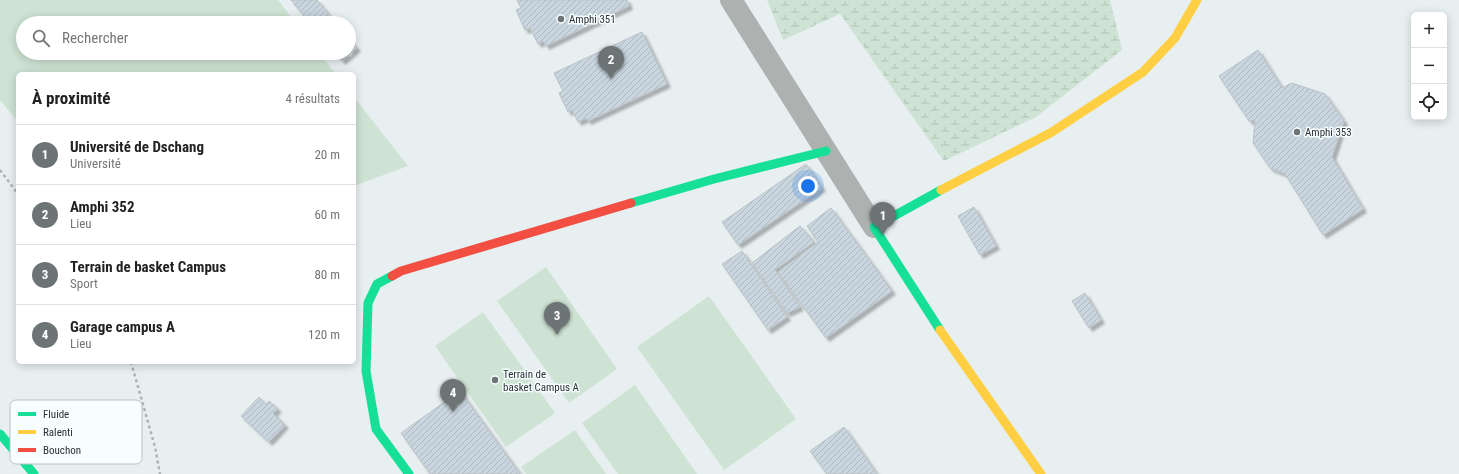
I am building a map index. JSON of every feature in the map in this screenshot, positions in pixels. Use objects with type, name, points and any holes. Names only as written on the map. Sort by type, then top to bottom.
[{"type":"street","points":[[731,0],[904,277],[1001,419],[1041,474]]},
{"type":"street","points":[[874,228],[976,171],[1052,132],[1144,72],[1175,38],[1197,0]]},
{"type":"street","points":[[409,474],[376,429],[366,371],[368,303],[378,284],[401,271],[714,179],[826,151]]},
{"type":"street","points":[[0,434],[10,446]]},
{"type":"street","points":[[26,464],[34,474]]},
{"type":"path","points":[[0,170],[16,191]]},
{"type":"path","points":[[133,364],[156,447],[160,474]]},
{"type":"green space","points":[[0,0],[278,0],[291,16],[16,16],[16,60],[325,60],[334,72],[16,72],[16,120],[0,100]]},
{"type":"green space","points":[[767,0],[1110,0],[1122,50],[1036,117],[944,161],[840,14],[783,40]]},
{"type":"green space","points":[[356,100],[408,166],[356,185]]},
{"type":"green space","points":[[546,267],[617,369],[569,403],[497,301]]},
{"type":"green space","points":[[709,296],[796,419],[724,470],[637,347]]},
{"type":"green space","name":"Terrain de basket Campus A","points":[[483,312],[555,413],[506,447],[435,346]]},
{"type":"green space","points":[[635,385],[697,474],[618,474],[582,423]]},
{"type":"green space","points":[[575,430],[606,474],[526,474],[521,467]]},
{"type":"building","points":[[291,0],[317,0],[330,16],[304,16]]},
{"type":"building","name":"Amphi 351","points":[[517,0],[627,0],[629,6],[546,46],[543,41],[538,44],[530,28],[525,30],[516,10],[521,8]]},
{"type":"building","points":[[642,32],[667,84],[588,121],[586,118],[578,122],[572,110],[568,112],[559,93],[563,91],[554,73]]},
{"type":"building","name":"Amphi 353","points":[[1258,50],[1282,88],[1292,83],[1325,94],[1344,121],[1332,157],[1363,209],[1323,235],[1285,174],[1270,168],[1253,143],[1255,120],[1249,121],[1219,76]]},
{"type":"building","points":[[806,164],[822,188],[738,245],[722,222]]},
{"type":"building","points":[[974,207],[996,246],[980,255],[958,216]]},
{"type":"building","points":[[831,208],[892,291],[826,338],[778,272],[818,242],[807,226]]},
{"type":"building","points":[[800,226],[814,242],[775,270],[800,307],[787,313],[752,263]]},
{"type":"building","points":[[742,251],[787,317],[768,330],[722,264]]},
{"type":"building","points":[[1085,293],[1101,320],[1089,328],[1072,301]]},
{"type":"building","points":[[460,391],[520,474],[430,474],[401,433]]},
{"type":"building","points":[[259,397],[266,405],[269,401],[278,409],[273,413],[285,425],[269,442],[241,416]]},
{"type":"building","points":[[844,427],[877,474],[827,474],[810,451]]},
{"type":"traffic: fast","points":[[631,203],[714,179],[826,151]]},
{"type":"traffic: fast","points":[[940,330],[874,227],[941,190]]},
{"type":"traffic: fast","points":[[392,276],[377,284],[368,303],[366,371],[376,429],[409,474]]},
{"type":"traffic: fast","points":[[0,434],[10,446]]},
{"type":"traffic: fast","points":[[26,464],[34,474]]},
{"type":"traffic: slow","points":[[941,190],[1052,132],[1143,72],[1175,38],[1197,0]]},
{"type":"traffic: slow","points":[[940,330],[1041,474]]},
{"type":"traffic: jam","points":[[392,276],[401,271],[631,203]]},
{"type":"place","name":"Amphi 351","points":[[561,19]]},
{"type":"place","name":"Amphi 352","points":[[611,79]]},
{"type":"place","name":"Amphi 353","points":[[1297,132]]},
{"type":"place","name":"Université de Dschang","points":[[883,235]]},
{"type":"place","name":"Terrain de basket Campus","points":[[557,335]]},
{"type":"place","name":"Terrain de basket Campus A","points":[[495,380]]},
{"type":"place","name":"Garage campus A","points":[[453,412]]}]
